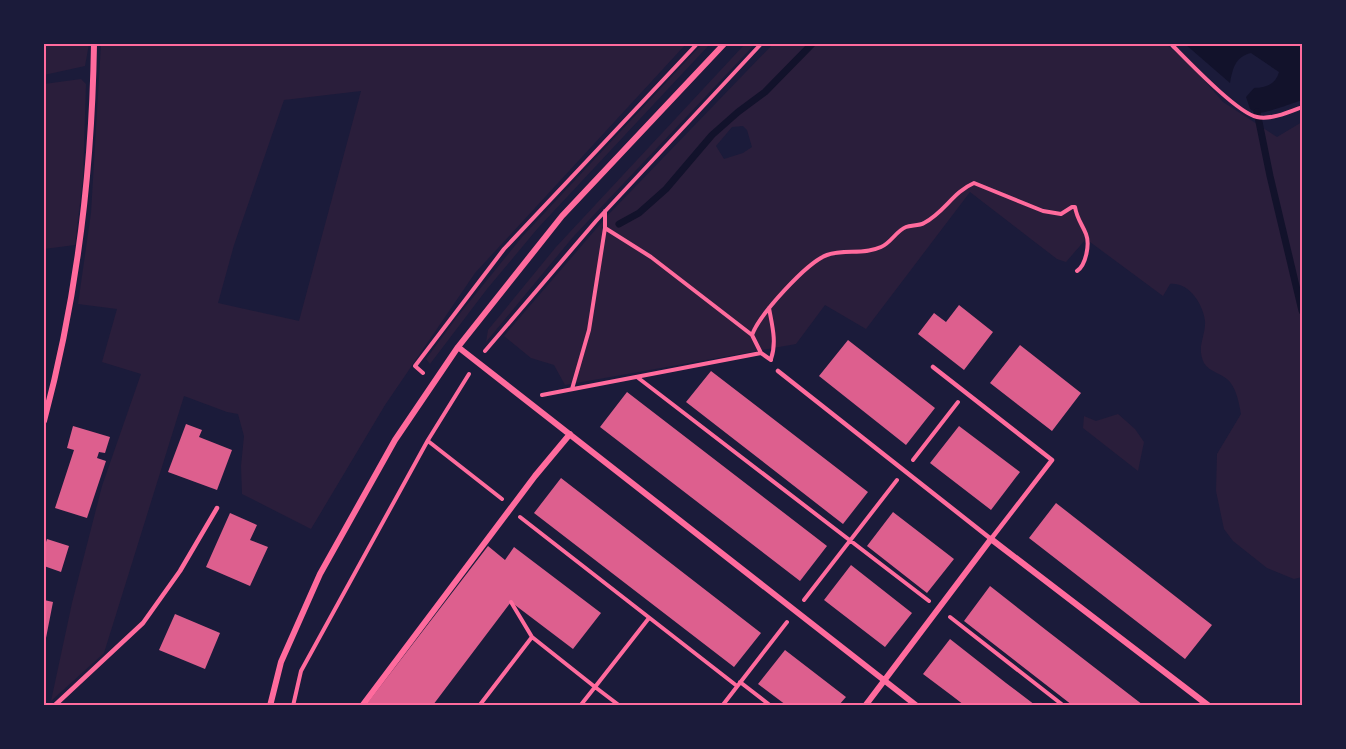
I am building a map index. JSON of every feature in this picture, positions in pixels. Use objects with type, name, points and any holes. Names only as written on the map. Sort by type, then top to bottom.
[{"type":"street","points":[[44,421],[58,367],[79,250],[87,174],[94,44]]},
{"type":"street","points":[[270,705],[281,662],[320,574],[395,440],[458,347],[562,216],[724,44]]},
{"type":"street","points":[[458,347],[917,705]]},
{"type":"street","points":[[362,705],[570,435]]},
{"type":"street","points":[[865,705],[991,539],[1209,705]]},
{"type":"lane","points":[[778,371],[991,539],[1052,460],[933,367]]},
{"type":"lane","points":[[54,705],[143,623],[180,571],[217,508]]},
{"type":"path","points":[[293,705],[301,671],[428,440],[477,362],[510,319],[605,211],[761,44]]},
{"type":"path","points":[[1171,44],[1216,89],[1253,116],[1258,118],[1277,116],[1302,107]]},
{"type":"path","points":[[752,335],[756,324],[789,285],[824,255],[868,251],[883,247],[906,227],[923,224],[962,188],[974,183],[1043,211],[1061,214],[1075,207],[1077,217],[1086,234],[1085,258],[1081,268],[1077,270]]},
{"type":"path","points":[[572,389],[589,330],[605,228],[605,211]]},
{"type":"path","points":[[605,228],[651,257],[752,335],[761,353],[771,360],[778,371]]},
{"type":"path","points":[[769,308],[774,337],[771,360]]},
{"type":"path","points":[[523,398],[761,353]]},
{"type":"path","points":[[637,377],[1064,705]]},
{"type":"path","points":[[722,705],[966,392]]},
{"type":"path","points":[[428,440],[501,498],[510,510],[649,618],[771,705]]},
{"type":"path","points":[[511,602],[532,637],[620,705]]},
{"type":"path","points":[[580,705],[649,618]]},
{"type":"path","points":[[478,705],[532,637]]},
{"type":"shaded area","points":[[44,44],[89,44],[85,66],[44,75]]},
{"type":"shaded area","points":[[101,44],[686,44],[475,273],[385,405],[311,529],[242,494],[241,466],[244,436],[238,414],[184,396],[104,653],[51,701],[72,603],[102,486],[141,374],[102,362],[117,309],[78,304],[91,213]],"holes":[[[361,91],[299,321],[218,303],[234,245],[284,100]]]},
{"type":"shaded area","points":[[702,44],[710,44],[538,228],[487,289],[430,364],[426,359],[522,237]]},
{"type":"shaded area","points":[[745,44],[755,44],[573,237],[486,342],[488,330],[556,247]]},
{"type":"shaded area","points":[[773,44],[1166,44],[1190,64],[1223,102],[1277,137],[1302,122],[1302,577],[1294,579],[1267,568],[1233,541],[1224,529],[1216,491],[1217,454],[1241,414],[1236,393],[1230,382],[1209,369],[1204,363],[1201,347],[1205,326],[1204,314],[1198,301],[1189,290],[1177,284],[1170,284],[1163,296],[1086,239],[1066,262],[1057,259],[970,192],[866,329],[825,305],[796,344],[565,385],[554,365],[531,358],[504,336],[608,215]],"holes":[[[743,126],[747,130],[752,147],[743,153],[724,159],[716,146],[732,127]]]},
{"type":"shaded area","points":[[1185,44],[1302,44],[1302,100],[1266,112],[1254,112],[1250,109],[1246,97],[1254,88],[1273,82],[1279,72],[1251,53],[1238,60],[1230,83]]},
{"type":"shaded area","points":[[81,79],[86,84],[83,178],[75,245],[44,249],[44,84]]},
{"type":"shaded area","points":[[1118,414],[1135,429],[1144,442],[1138,471],[1083,428],[1084,416],[1096,421]]},
{"type":"building","points":[[959,305],[993,332],[964,370],[918,334],[934,313],[946,322]]},
{"type":"building","points":[[848,340],[935,408],[906,445],[819,376]]},
{"type":"building","points":[[1020,345],[1081,393],[1052,431],[990,383]]},
{"type":"building","points":[[711,371],[868,492],[843,524],[686,402]]},
{"type":"building","points":[[627,392],[827,546],[800,581],[600,427]]},
{"type":"building","points":[[186,424],[202,430],[199,437],[232,450],[217,490],[168,472]]},
{"type":"building","points":[[73,426],[110,437],[105,453],[99,452],[97,458],[106,461],[87,518],[55,508],[74,450],[67,448]]},
{"type":"building","points":[[959,426],[1020,472],[991,510],[930,463]]},
{"type":"building","points":[[561,478],[761,633],[734,667],[534,513]]},
{"type":"building","points":[[1056,503],[1212,625],[1185,659],[1029,538]]},
{"type":"building","points":[[893,512],[954,559],[927,593],[867,546]]},
{"type":"building","points":[[230,513],[257,525],[250,540],[268,547],[250,586],[206,567]]},
{"type":"building","points":[[47,539],[69,546],[61,572],[44,566],[44,548]]},
{"type":"building","points":[[488,546],[505,560],[514,547],[601,613],[573,649],[511,602],[433,705],[366,705]]},
{"type":"building","points":[[851,565],[912,613],[885,647],[824,600]]},
{"type":"building","points":[[990,586],[1143,705],[1072,705],[964,621]]},
{"type":"building","points":[[44,600],[53,602],[45,643],[44,643]]},
{"type":"building","points":[[175,614],[220,633],[205,669],[159,650]]},
{"type":"building","points":[[950,639],[1035,705],[964,705],[923,674]]},
{"type":"building","points":[[785,650],[846,697],[839,705],[786,705],[758,684]]},
{"type":"waterway","points":[[619,224],[639,213],[666,189],[712,135],[765,92],[812,44]]},
{"type":"waterway","points":[[1257,112],[1302,311]]}]
